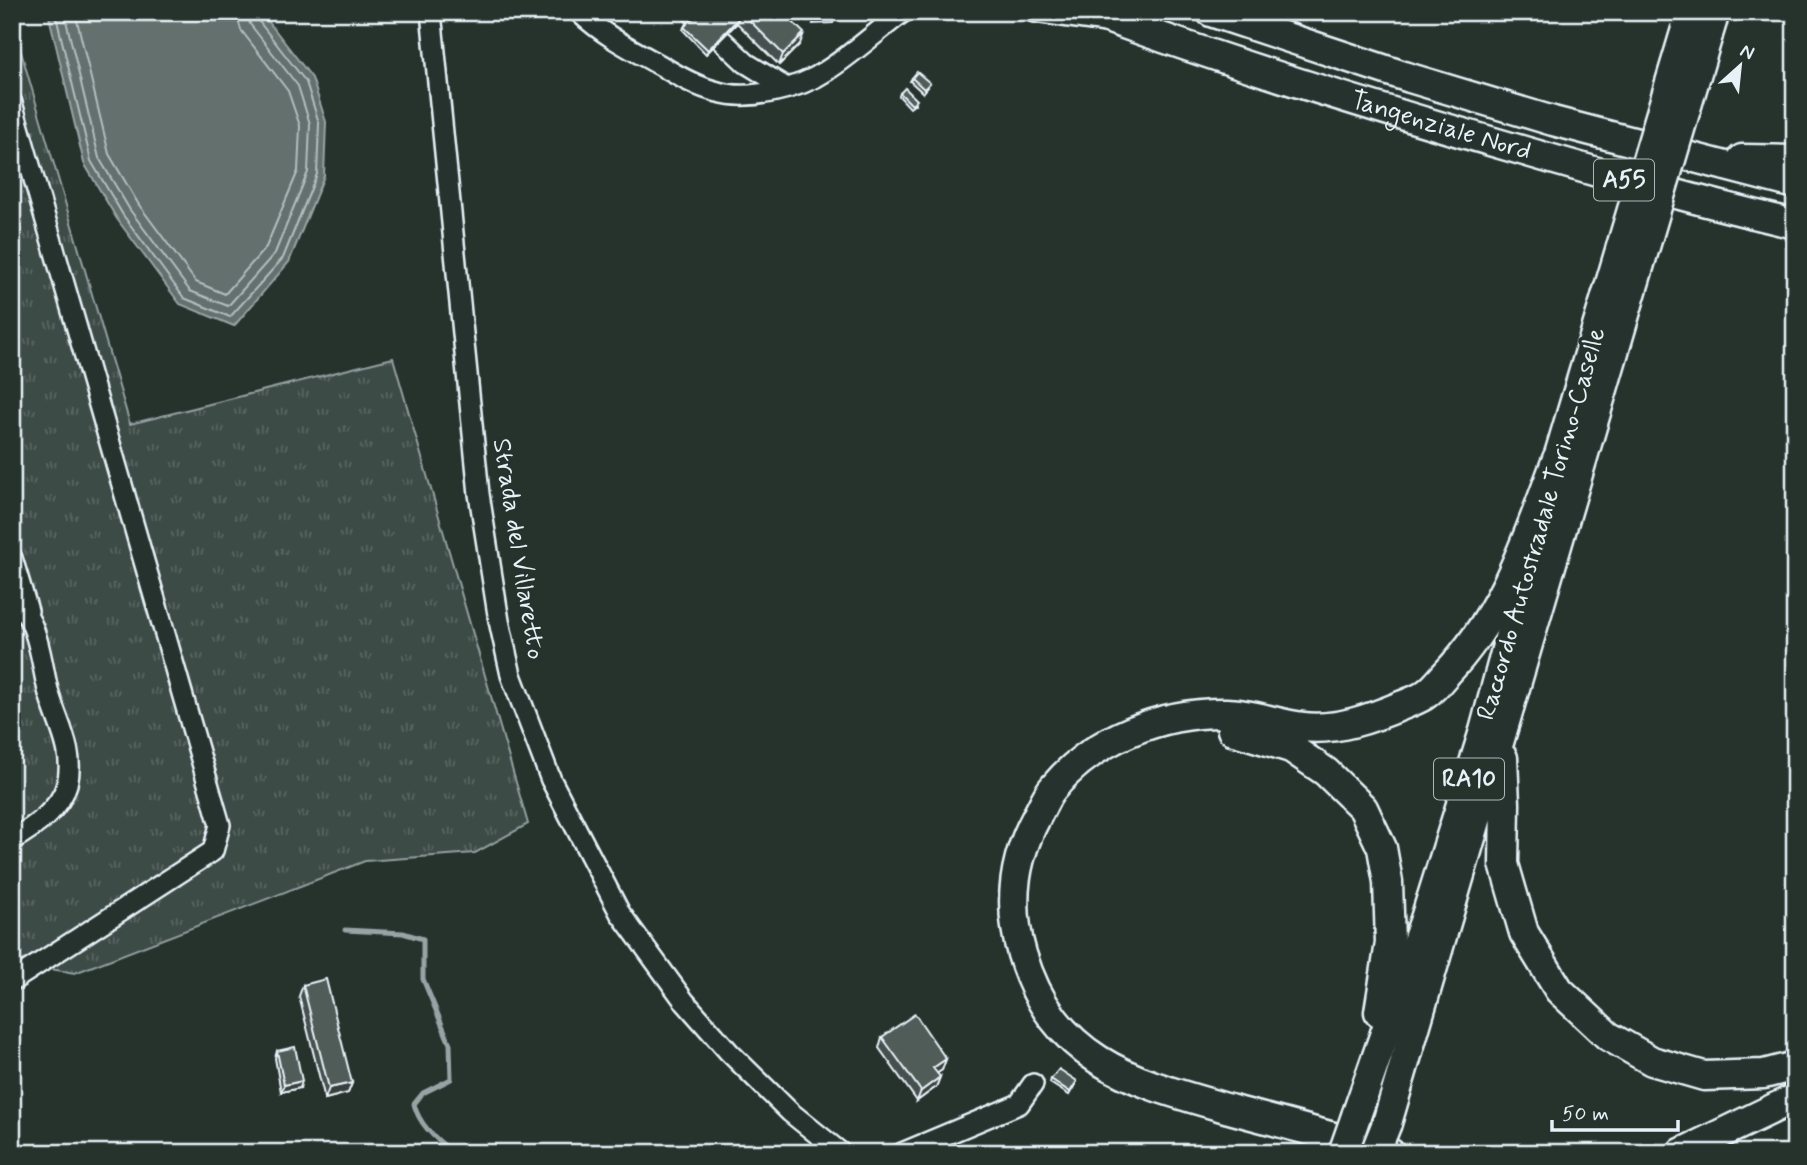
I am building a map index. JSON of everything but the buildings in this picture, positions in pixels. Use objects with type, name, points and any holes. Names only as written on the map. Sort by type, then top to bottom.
[{"type":"highway","name":"Tangenziale Nord","points":[[1090,12],[1454,131],[1706,203],[1795,224]]},
{"type":"highway","name":"Tangenziale Nord","points":[[1211,12],[1540,117],[1795,184]]},
{"type":"highway","name":"Raccordo Autostradale Torino-Caselle","points":[[1375,1153],[1387,1123],[1502,738],[1617,300],[1700,22]]},
{"type":"highway","points":[[1690,158],[1795,160]]},
{"type":"highway","name":"Raccordo Autostradale Torino-Caselle","points":[[1343,1153],[1425,919],[1484,731],[1557,459],[1617,300]]},
{"type":"highway","points":[[1390,1153],[1165,1091],[1120,1074],[1086,1052],[1063,1030],[1032,987],[1014,929],[1013,897],[1018,864],[1031,827],[1052,790],[1080,760],[1112,739],[1158,722],[1227,713],[1306,727],[1362,722],[1425,696],[1464,655],[1494,613],[1521,553],[1557,459]]},
{"type":"highway","points":[[1138,730],[1211,727],[1238,731],[1291,748],[1326,772],[1363,808],[1382,848],[1388,882],[1390,943],[1379,1016],[1359,1105]]},
{"type":"highway","points":[[1502,738],[1504,864],[1524,933],[1559,990],[1608,1036],[1651,1061],[1704,1076],[1764,1074],[1795,1066]]},
{"type":"highway","points":[[1681,1153],[1795,1098]]},
{"type":"highway","points":[[1668,1153],[1714,1136]]},
{"type":"street","name":"Strada del Villaretto","points":[[431,12],[480,495],[499,621],[511,675],[551,780],[620,913],[685,1002],[729,1052],[790,1112],[841,1153]]},
{"type":"street","points":[[579,12],[614,40],[703,88],[746,96],[760,95],[825,72],[903,12]]},
{"type":"street","points":[[692,12],[746,63],[785,87]]},
{"type":"street","points":[[1034,12],[1121,23]]},
{"type":"street","points":[[12,103],[220,825],[213,851],[12,981]]},
{"type":"street","points":[[12,558],[50,699],[66,743],[69,768],[67,784],[58,804],[42,820],[12,840]]},
{"type":"street","points":[[12,597],[31,623]]},
{"type":"street","points":[[902,1153],[1019,1104],[1033,1084]]},
{"type":"green space","points":[[12,21],[130,424],[393,358],[528,824],[475,853],[365,861],[75,973],[12,963]]},
{"type":"water","points":[[48,12],[261,12],[312,78],[326,122],[324,176],[289,262],[234,326],[180,304],[117,219],[84,163]]},
{"type":"waterway","points":[[345,930],[403,933],[423,939],[423,979],[450,1044],[451,1079],[423,1093],[414,1104],[416,1112],[430,1132],[455,1153]]}]
